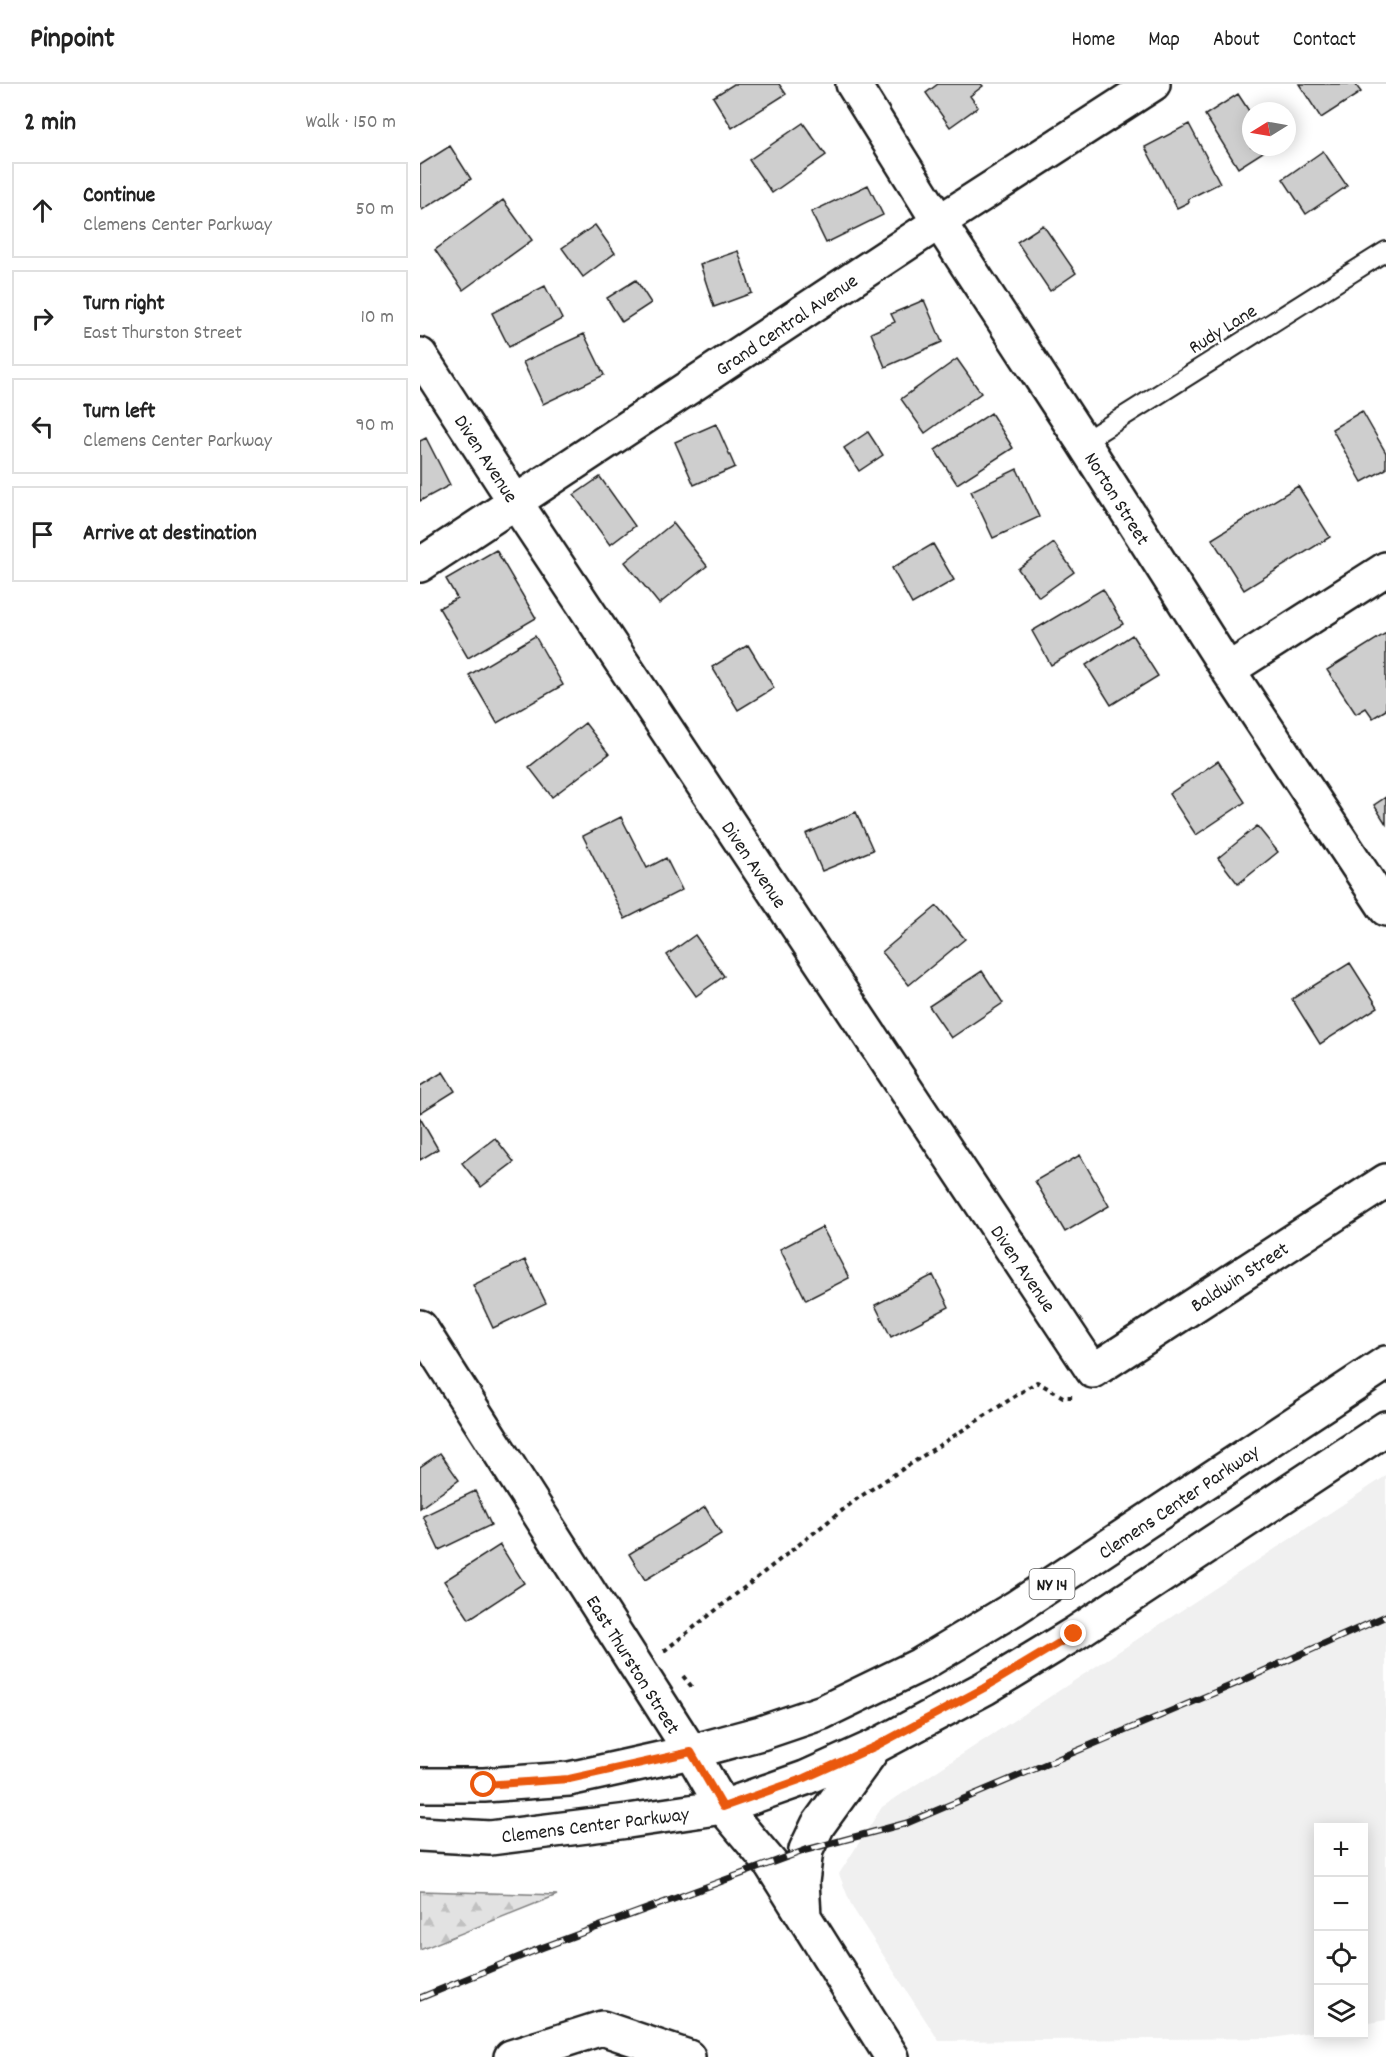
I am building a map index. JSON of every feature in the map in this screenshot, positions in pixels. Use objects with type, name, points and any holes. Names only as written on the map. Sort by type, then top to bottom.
[{"type":"street","name":"Norton Street","points":[[853,84],[939,222],[1228,670],[1386,909]]},
{"type":"street","name":"Grand Central Avenue","points":[[420,565],[939,222],[1153,84]]},
{"type":"street","name":"Diven Avenue","points":[[420,355],[1089,1384]]},
{"type":"street","points":[[1228,670],[1386,569]]},
{"type":"street","name":"Baldwin Street","points":[[1089,1384],[1386,1181]]},
{"type":"street","name":"East Thurston Street","points":[[420,1327],[691,1752],[723,1807],[771,1864],[892,2057]]},
{"type":"street","name":"Clemens Center Parkway","points":[[420,1785],[484,1785],[569,1779],[691,1752],[760,1733],[823,1712],[920,1665],[1025,1602],[1386,1363]]},
{"type":"street","name":"Clemens Center Parkway","points":[[420,1834],[490,1838],[628,1821],[723,1807],[805,1778],[876,1746],[984,1688],[1074,1634],[1386,1428]]},
{"type":"street","points":[[805,1918],[802,1882],[806,1850],[818,1824],[876,1746]]},
{"type":"street","points":[[511,2057],[602,2028],[688,2057]]},
{"type":"lane","name":"Rudy Lane","points":[[1083,442],[1386,251]]},
{"type":"path","points":[[670,1661],[663,1652],[858,1498],[1037,1382],[1063,1397],[1089,1384]]},
{"type":"path","points":[[677,1669],[692,1687]]},
{"type":"shaded area","points":[[1386,1476],[1386,2020],[1368,2023],[1368,1823],[1314,1823],[1314,2032],[1273,2038],[939,2041],[852,1907],[839,1874],[882,1807]]},
{"type":"green space","points":[[420,1891],[557,1895],[420,1950]]},
{"type":"building","points":[[734,84],[779,84],[786,94],[732,128],[713,97]]},
{"type":"building","points":[[938,84],[981,84],[983,86],[970,96],[978,107],[950,127],[926,93]]},
{"type":"building","points":[[1299,84],[1355,84],[1361,92],[1321,118]]},
{"type":"building","points":[[1238,94],[1243,102],[1242,156],[1257,156],[1238,168],[1205,115]]},
{"type":"building","points":[[803,123],[826,155],[772,193],[749,160]]},
{"type":"building","points":[[1189,124],[1220,183],[1188,199],[1189,202],[1177,208],[1145,147]]},
{"type":"building","points":[[450,146],[471,179],[422,210],[420,206],[420,165]]},
{"type":"building","points":[[1323,151],[1347,186],[1306,214],[1283,179]]},
{"type":"building","points":[[868,185],[883,215],[826,243],[811,212]]},
{"type":"building","points":[[503,200],[532,240],[463,290],[435,250]]},
{"type":"building","points":[[595,225],[615,253],[583,277],[562,248]]},
{"type":"building","points":[[1043,225],[1076,273],[1050,291],[1017,242]]},
{"type":"building","points":[[738,251],[752,293],[714,307],[700,264]]},
{"type":"building","points":[[636,280],[651,303],[622,322],[607,298]]},
{"type":"building","points":[[545,286],[562,319],[509,347],[492,313]]},
{"type":"building","points":[[924,300],[942,342],[885,367],[871,333],[895,322],[891,314]]},
{"type":"building","points":[[584,334],[604,375],[543,404],[523,362]]},
{"type":"building","points":[[957,359],[981,393],[925,433],[901,399]]},
{"type":"building","points":[[1362,411],[1386,453],[1386,469],[1362,482],[1332,429]]},
{"type":"building","points":[[991,413],[1013,448],[957,484],[935,450]]},
{"type":"building","points":[[716,424],[735,467],[694,485],[675,442]]},
{"type":"building","points":[[868,432],[883,455],[859,471],[844,448]]},
{"type":"building","points":[[426,438],[450,485],[420,501],[420,441]]},
{"type":"building","points":[[1017,469],[1039,517],[993,538],[971,491]]},
{"type":"building","points":[[600,477],[635,526],[610,545],[574,495]]},
{"type":"building","points":[[1298,486],[1330,537],[1244,590],[1212,539]]},
{"type":"building","points":[[673,523],[707,566],[659,604],[625,562]]},
{"type":"building","points":[[1054,543],[1074,572],[1039,597],[1018,569]]},
{"type":"building","points":[[933,544],[954,580],[912,604],[892,568]]},
{"type":"building","points":[[496,550],[536,618],[468,658],[439,608],[457,598],[446,579]]},
{"type":"building","points":[[1103,589],[1123,624],[1051,665],[1032,631]]},
{"type":"building","points":[[1386,633],[1386,710],[1373,718],[1366,708],[1356,714],[1327,670]]},
{"type":"building","points":[[1132,635],[1158,676],[1111,705],[1086,665]]},
{"type":"building","points":[[535,636],[563,685],[497,723],[469,675]]},
{"type":"building","points":[[748,645],[774,688],[738,710],[712,667]]},
{"type":"building","points":[[585,723],[609,754],[552,797],[529,767]]},
{"type":"building","points":[[1218,761],[1245,802],[1196,835],[1169,794]]},
{"type":"building","points":[[1386,797],[1386,824],[1374,805]]},
{"type":"building","points":[[856,812],[873,850],[822,871],[806,834]]},
{"type":"building","points":[[621,817],[647,868],[666,858],[682,890],[625,919],[583,836]]},
{"type":"building","points":[[1257,826],[1278,852],[1238,884],[1218,858]]},
{"type":"building","points":[[937,906],[965,939],[909,985],[882,952]]},
{"type":"building","points":[[695,935],[724,976],[696,996],[667,955]]},
{"type":"building","points":[[1350,963],[1378,1007],[1320,1044],[1292,999]]},
{"type":"building","points":[[982,971],[1003,1003],[951,1038],[929,1006]]},
{"type":"building","points":[[443,1072],[455,1091],[420,1113],[420,1086]]},
{"type":"building","points":[[420,1118],[438,1149],[420,1160]]},
{"type":"building","points":[[495,1138],[514,1162],[481,1187],[462,1163]]},
{"type":"building","points":[[1080,1155],[1109,1206],[1065,1232],[1035,1181]]},
{"type":"building","points":[[822,1227],[849,1278],[806,1300],[780,1249]]},
{"type":"building","points":[[525,1260],[546,1303],[493,1328],[473,1285]]},
{"type":"building","points":[[933,1275],[949,1307],[891,1337],[875,1305]]},
{"type":"building","points":[[440,1453],[459,1480],[420,1508],[420,1467]]},
{"type":"building","points":[[475,1491],[491,1525],[439,1550],[423,1516]]},
{"type":"building","points":[[705,1507],[721,1534],[645,1580],[629,1554]]},
{"type":"building","points":[[500,1545],[524,1583],[469,1619],[444,1581]]},
{"type":"railway","points":[[420,1998],[541,1948],[806,1850],[907,1823],[1235,1684],[1386,1616]]},
{"type":"route","points":[[484,1785],[569,1779],[691,1752],[723,1807],[805,1778],[876,1746],[984,1688],[1074,1634]]}]
